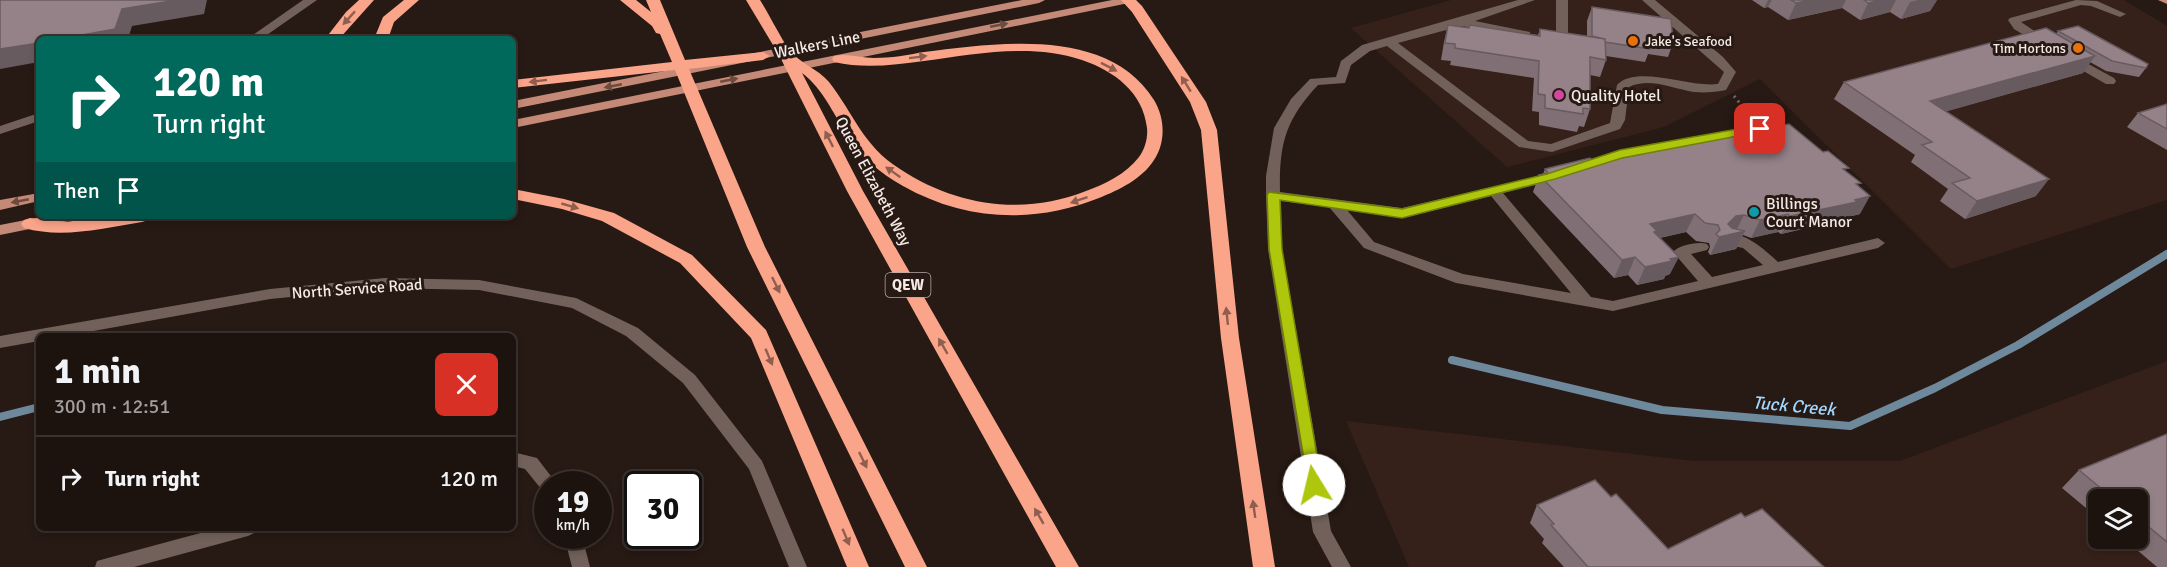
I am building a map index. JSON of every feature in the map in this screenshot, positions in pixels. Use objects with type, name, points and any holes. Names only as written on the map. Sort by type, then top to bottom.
[{"type":"highway","points":[[334,36],[351,15],[368,0]]},
{"type":"highway","points":[[382,36],[388,20],[412,0]]},
{"type":"highway","points":[[627,0],[658,24],[756,247],[916,567]]},
{"type":"highway","points":[[653,0],[756,247]]},
{"type":"highway","name":"Queen Elizabeth Way","points":[[753,0],[786,55],[855,191],[1068,567]]},
{"type":"highway","points":[[1128,0],[1137,9],[1198,102],[1209,130],[1230,338],[1263,567]]},
{"type":"highway","points":[[786,55],[822,82],[860,144],[876,160],[898,176],[921,188],[948,200],[979,208],[1033,211],[1059,207],[1115,186],[1137,169],[1150,154],[1156,137],[1156,123],[1150,105],[1139,88],[1124,75],[1102,63],[1060,50],[999,48],[877,62],[839,59]]},
{"type":"highway","points":[[516,84],[638,71],[719,59],[763,56]]},
{"type":"highway","points":[[516,195],[564,204],[608,217],[686,259],[759,335],[858,567]]},
{"type":"highway","points":[[30,224],[66,228],[123,219]]},
{"type":"main road","name":"Walkers Line","points":[[516,104],[1040,0]]},
{"type":"main road","name":"Walkers Line","points":[[516,123],[1128,0]]},
{"type":"main road","points":[[0,205],[36,198]]},
{"type":"main road","points":[[0,230],[54,219]]},
{"type":"street","points":[[257,36],[311,0]]},
{"type":"street","points":[[1342,567],[1322,532],[1275,249],[1273,176],[1281,128],[1295,102],[1314,82],[1341,80],[1345,64],[1366,48],[1461,22],[1529,0]]},
{"type":"street","points":[[1461,22],[1562,40],[1562,0]]},
{"type":"street","points":[[1390,42],[1524,144],[1539,148],[1552,148],[1615,126],[1619,120],[1623,85],[1629,81],[1641,79],[1702,89],[1722,87],[1728,79],[1730,72],[1719,60],[1648,0]]},
{"type":"street","points":[[2110,81],[2018,27],[2014,20],[2081,2],[2093,3],[2120,14]]},
{"type":"street","points":[[0,130],[36,118]]},
{"type":"street","points":[[1273,195],[1402,213],[1551,177],[1620,154],[1760,129]]},
{"type":"street","points":[[1494,190],[1587,302]]},
{"type":"street","points":[[1334,204],[1369,245],[1461,279],[1612,306],[1878,243]]},
{"type":"street","points":[[1728,241],[1751,244],[1775,268]]},
{"type":"street","points":[[1702,247],[1680,252],[1709,283]]},
{"type":"street","name":"North Service Road","points":[[51,333],[270,294],[385,283],[480,285],[576,303],[632,332],[689,379],[756,466],[798,567]]},
{"type":"street","name":"North Service Road","points":[[0,342],[36,336]]},
{"type":"street","points":[[516,460],[531,464],[537,471]]},
{"type":"street","points":[[104,567],[237,531]]},
{"type":"street","points":[[576,549],[581,567]]},
{"type":"path","points":[[1722,87],[1729,91],[1752,116],[1760,129]]},
{"type":"shaded area","points":[[1451,0],[2124,0],[2167,26],[2167,200],[1951,269],[1760,79],[1664,127],[1507,167],[1351,28]]},
{"type":"shaded area","points":[[2167,361],[2167,567],[1409,567],[1346,421],[1694,461],[1900,461]]},
{"type":"building","points":[[0,0],[177,0],[122,9],[115,29],[76,36],[36,36],[36,43],[0,49]]},
{"type":"building","points":[[1791,0],[1811,0],[1796,3]]},
{"type":"building","points":[[1864,0],[1880,0],[1868,3]]},
{"type":"building","points":[[1592,7],[1671,19],[1673,43],[1649,40],[1650,49],[1605,42],[1605,39],[1592,36]]},
{"type":"building","points":[[1448,25],[1469,28],[1470,25],[1540,36],[1540,29],[1605,39],[1606,60],[1590,57],[1590,109],[1583,108],[1583,114],[1545,108],[1545,95],[1538,94],[1539,61],[1455,48],[1455,44],[1445,43]]},
{"type":"building","points":[[2078,26],[2148,64],[2146,68],[2112,61],[2058,31]]},
{"type":"building","points":[[2046,28],[2095,56],[1930,101],[2049,179],[1977,201],[1952,183],[1970,178],[1922,145],[1932,142],[1844,82]]},
{"type":"building","points":[[2167,104],[2167,129],[2138,113]]},
{"type":"building","name":"Billings Court Manor","points":[[1789,124],[1823,152],[1828,151],[1849,168],[1843,169],[1861,183],[1856,184],[1870,196],[1855,200],[1857,202],[1790,216],[1788,214],[1760,220],[1744,215],[1736,216],[1728,224],[1732,228],[1745,231],[1719,237],[1716,234],[1720,230],[1718,225],[1705,223],[1695,214],[1650,224],[1657,231],[1654,232],[1679,257],[1670,259],[1672,261],[1645,267],[1635,257],[1622,260],[1539,175],[1548,173],[1545,169],[1590,158],[1595,163],[1642,154],[1639,150],[1662,146],[1665,149],[1725,137],[1723,135]]},
{"type":"building","points":[[2167,434],[2167,542],[2148,526],[2148,489],[2102,489],[2079,470]]},
{"type":"building","points":[[1595,480],[1611,497],[1616,494],[1668,549],[1741,513],[1745,517],[1762,509],[1824,567],[1588,567],[1551,525],[1554,524],[1537,505]]},
{"type":"waterway","name":"Tuck Creek","points":[[1452,360],[1662,410],[1850,426],[1935,388],[2018,345],[2167,254]]},
{"type":"waterway","name":"Tuck Creek","points":[[0,417],[36,408]]},
{"type":"place","name":"Jake's Seafood","points":[[1633,41]]},
{"type":"place","name":"Tim Hortons","points":[[2078,48]]},
{"type":"place","name":"Quality Hotel","points":[[1559,95]]},
{"type":"place","name":"Billings Court Manor","points":[[1754,212]]},
{"type":"route","points":[[1314,485],[1275,249],[1273,195],[1402,213],[1551,177],[1620,154],[1760,129]]}]
